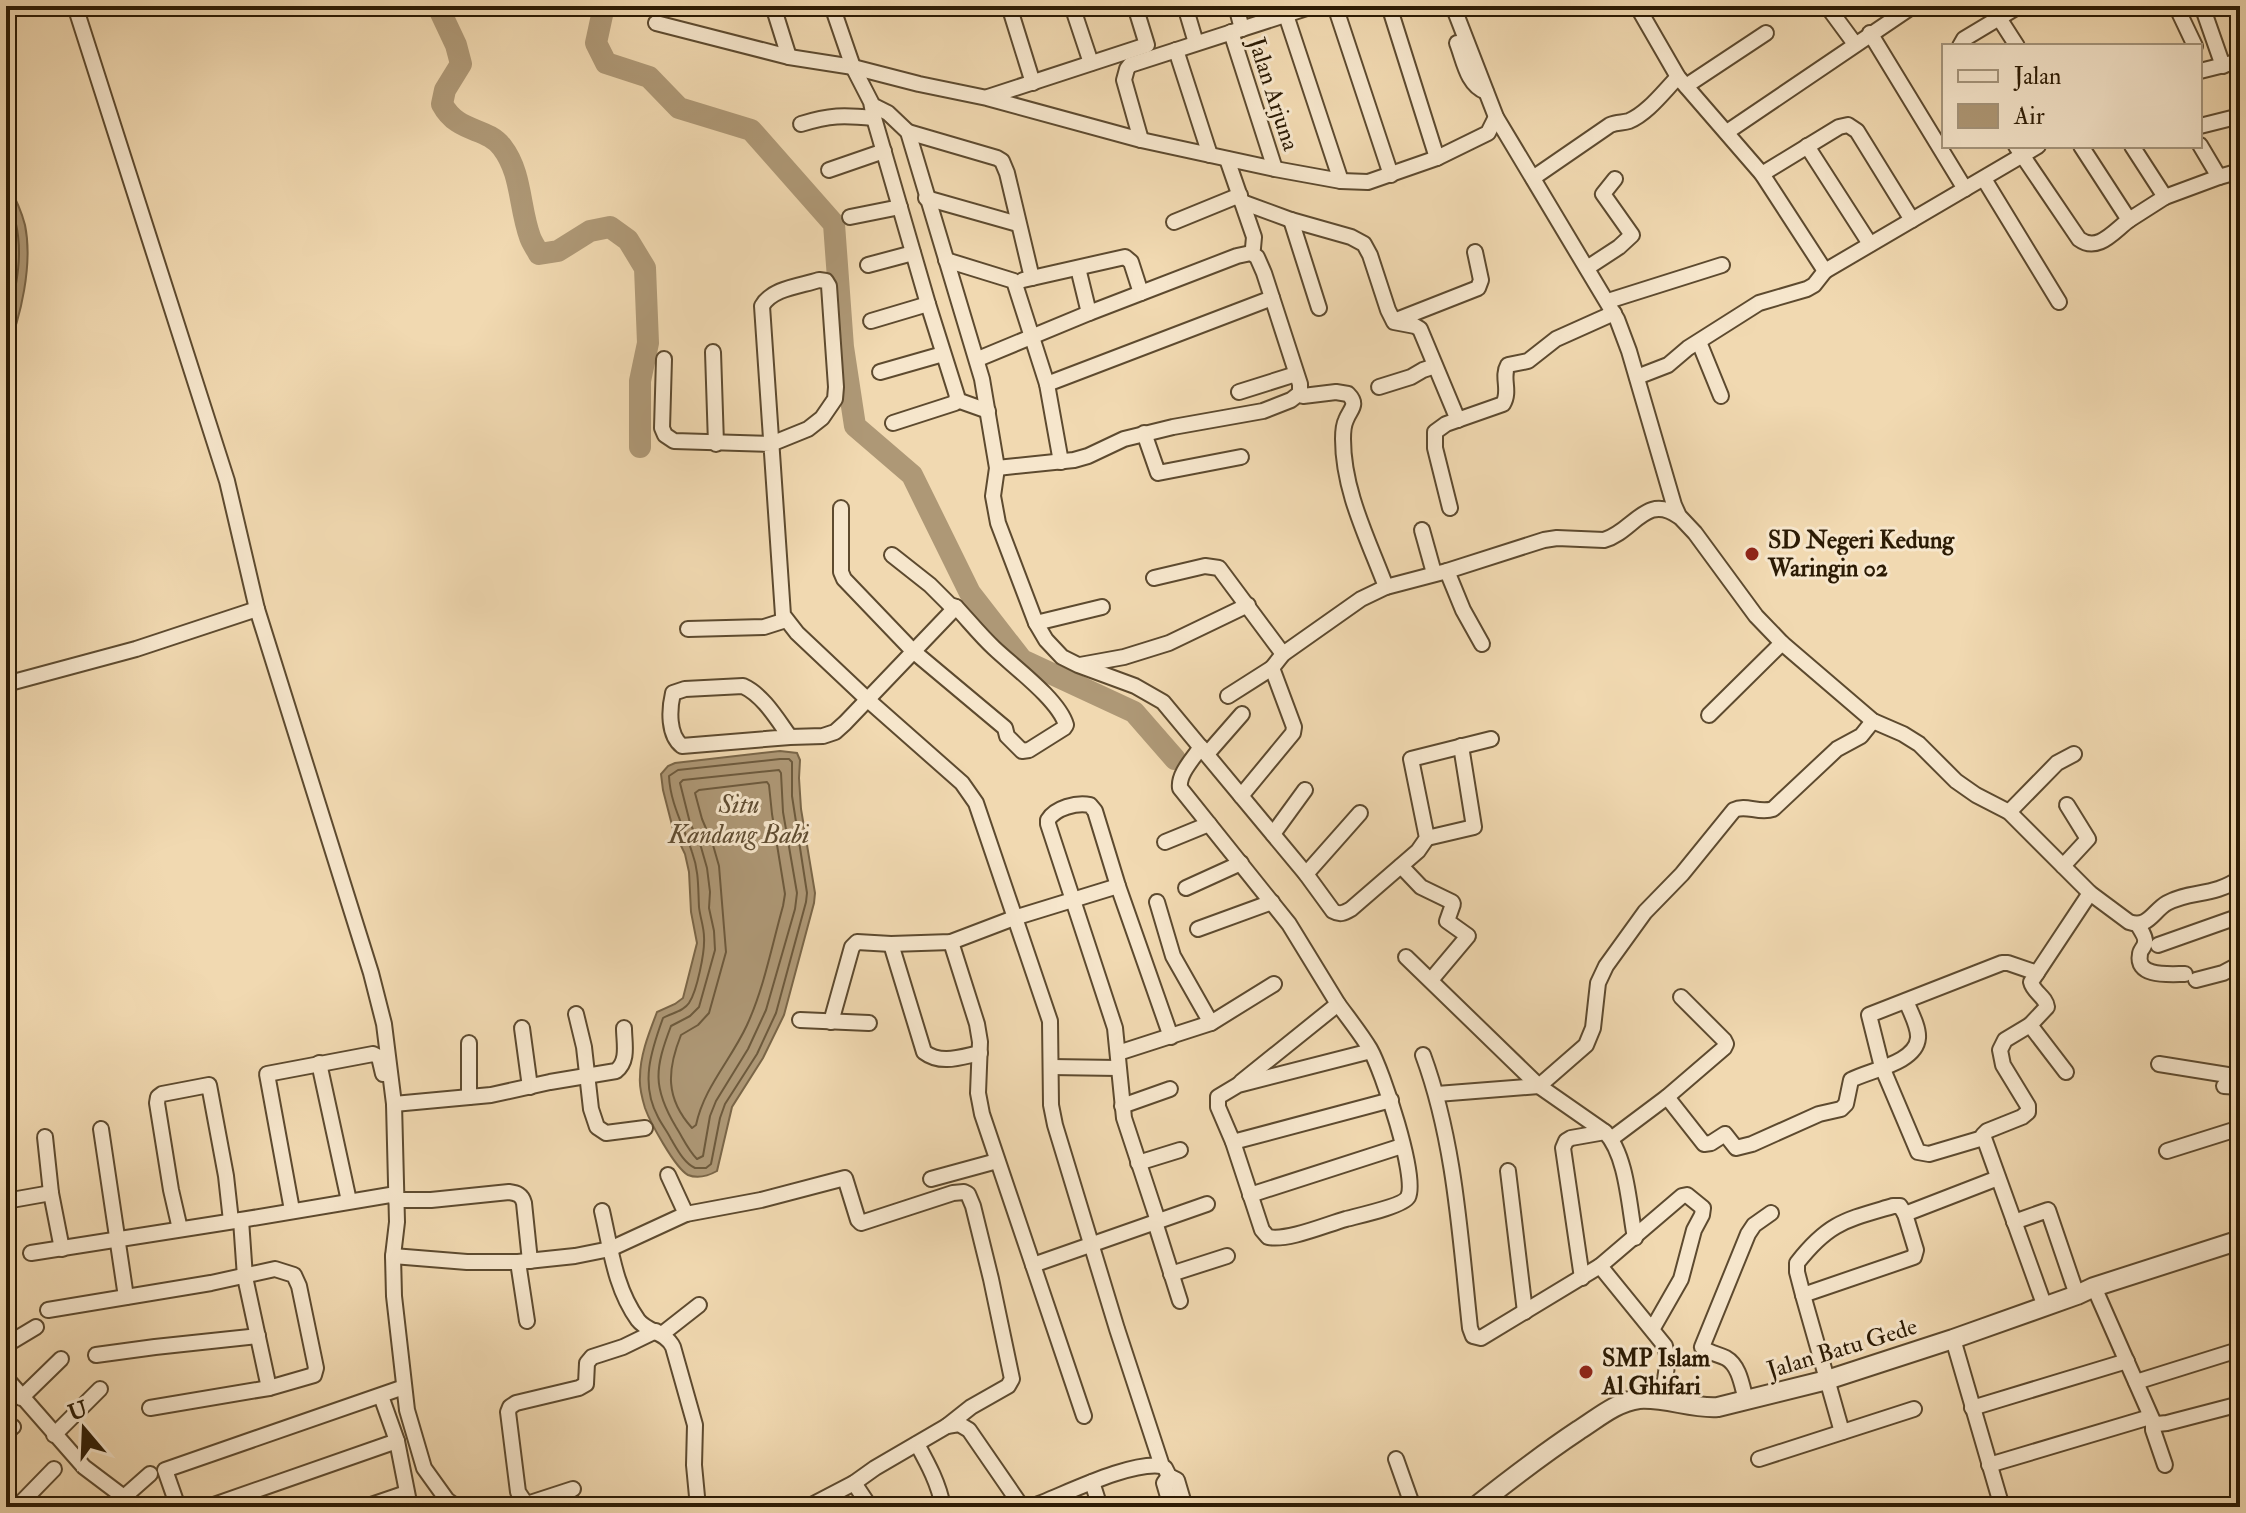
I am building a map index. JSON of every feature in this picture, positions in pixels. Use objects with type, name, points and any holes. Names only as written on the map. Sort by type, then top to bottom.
[{"type":"street","points":[[75,6],[227,481],[257,609],[371,973],[384,1024],[394,1104],[394,1196]]},
{"type":"street","points":[[773,6],[789,57]]},
{"type":"street","points":[[832,6],[873,112],[957,400]]},
{"type":"street","points":[[1009,6],[1033,83]]},
{"type":"street","points":[[1072,6],[1091,63]]},
{"type":"street","points":[[987,98],[1147,45],[1135,6]]},
{"type":"street","points":[[1185,6],[1196,43]]},
{"type":"street","name":"Jalan Arjuna","points":[[1236,6],[1237,30],[1275,169]]},
{"type":"street","points":[[1141,140],[1124,75],[1130,65],[1237,30],[1284,10],[1313,6]]},
{"type":"street","points":[[1335,6],[1391,175]]},
{"type":"street","points":[[1389,6],[1437,158]]},
{"type":"street","points":[[1443,6],[1471,80],[1486,92]]},
{"type":"street","points":[[1453,6],[1496,117],[1611,307],[1624,334],[1667,487],[1679,516]]},
{"type":"street","points":[[1637,6],[1682,82],[1762,174],[1825,271]]},
{"type":"street","points":[[1827,6],[1855,44]]},
{"type":"street","points":[[1727,132],[1913,6]]},
{"type":"street","points":[[1961,44],[1964,39],[2019,6]]},
{"type":"street","points":[[2040,6],[2054,6]]},
{"type":"street","points":[[2176,6],[2194,44]]},
{"type":"street","points":[[2202,6],[2223,66]]},
{"type":"street","points":[[1284,10],[1341,181]]},
{"type":"street","points":[[1999,18],[2016,44]]},
{"type":"street","points":[[656,23],[855,72],[987,98],[1141,140],[1341,181],[1368,182],[1437,158],[1488,133],[1496,117]]},
{"type":"street","points":[[1533,178],[1610,125],[1633,118],[1682,82],[1766,33]]},
{"type":"street","points":[[1870,33],[1965,189]]},
{"type":"street","points":[[1176,50],[1210,155]]},
{"type":"street","points":[[2202,65],[2223,66],[2240,61]]},
{"type":"street","points":[[801,124],[827,116],[888,113],[908,132],[1002,161],[1032,278]]},
{"type":"street","points":[[2202,126],[2240,116]]},
{"type":"street","points":[[1762,174],[1839,127],[1848,125],[1853,127],[1912,220]]},
{"type":"street","points":[[908,132],[957,301],[978,359],[997,468],[993,496],[998,523],[1036,623],[1054,650],[1078,665],[1156,696],[1306,874],[1333,911],[1341,914],[1401,866],[1422,847],[1427,838],[1411,759],[1491,739]]},
{"type":"street","points":[[1807,146],[1870,244]]},
{"type":"street","points":[[2082,148],[2129,220]]},
{"type":"street","points":[[2133,148],[2165,197]]},
{"type":"street","points":[[2202,148],[2219,177]]},
{"type":"street","points":[[829,170],[884,151]]},
{"type":"street","points":[[1637,377],[1668,365],[1688,348],[1759,303],[1814,285],[1825,271],[1984,179],[2019,151],[2087,244],[2099,243],[2165,197],[2240,171]]},
{"type":"street","points":[[978,359],[1089,313],[1251,253],[1254,237],[1227,159]]},
{"type":"street","points":[[1587,268],[1632,235],[1603,194],[1615,179]]},
{"type":"street","points":[[1984,179],[2059,302]]},
{"type":"street","points":[[926,198],[1018,224]]},
{"type":"street","points":[[1174,222],[1241,199],[1291,220],[1351,237],[1364,244],[1394,322]]},
{"type":"street","points":[[850,217],[900,207]]},
{"type":"street","points":[[1291,220],[1319,308]]},
{"type":"street","points":[[1394,322],[1478,288],[1481,280],[1475,252]]},
{"type":"street","points":[[868,265],[913,253]]},
{"type":"street","points":[[1251,253],[1260,262],[1300,384],[1300,393]]},
{"type":"street","points":[[946,260],[1014,281],[1123,257],[1131,262],[1141,293]]},
{"type":"street","points":[[1450,508],[1434,436],[1439,428],[1503,404],[1508,365],[1528,361],[1556,339],[1611,307],[1722,265]]},
{"type":"street","points":[[1078,268],[1089,313]]},
{"type":"street","points":[[664,359],[662,428],[665,435],[674,441],[771,444],[808,429],[822,418],[835,399],[831,292],[826,281],[819,280],[775,294],[762,306],[771,444],[778,529],[782,609],[786,620],[972,795],[1050,1021],[1051,1105],[1055,1125],[1117,1329],[1165,1471],[1164,1483],[1171,1507]]},
{"type":"street","points":[[1014,281],[1047,384],[1061,462]]},
{"type":"street","points":[[1047,384],[1272,298]]},
{"type":"street","points":[[871,321],[928,304]]},
{"type":"street","points":[[1394,322],[1419,327],[1458,420]]},
{"type":"street","points":[[1699,342],[1721,396]]},
{"type":"street","points":[[713,352],[716,444]]},
{"type":"street","points":[[880,372],[943,354]]},
{"type":"street","points":[[1379,387],[1435,366]]},
{"type":"street","points":[[1239,392],[1296,374]]},
{"type":"street","points":[[1300,393],[1303,396],[1343,392],[1354,400],[1343,435],[1345,469],[1357,511],[1386,587]]},
{"type":"street","points":[[997,468],[1061,462],[1088,456],[1144,433],[1263,411],[1300,393]]},
{"type":"street","points":[[957,400],[988,411]]},
{"type":"street","points":[[893,423],[957,400]]},
{"type":"street","points":[[1144,433],[1158,473],[1241,457]]},
{"type":"street","points":[[1228,696],[1272,668],[1283,654],[1361,599],[1386,587],[1544,540],[1604,540],[1647,511],[1657,507],[1669,509],[1695,533],[1756,616],[1782,643],[1873,721],[1919,744],[1956,781],[2009,812],[2090,893],[2129,922],[2138,925],[2172,901],[2238,884]]},
{"type":"street","points":[[841,508],[841,572],[844,579],[913,651],[1005,728],[1007,736],[1022,751],[1029,750],[1064,728],[1064,717],[1039,688],[993,647],[956,607],[892,555]]},
{"type":"street","points":[[1422,530],[1440,572],[1482,644]]},
{"type":"street","points":[[1154,578],[1215,566],[1222,571],[1283,654]]},
{"type":"street","points":[[1078,665],[1159,647],[1248,605]]},
{"type":"street","points":[[790,737],[749,688],[685,689],[673,693],[672,731],[682,746],[823,736],[835,732],[868,700],[956,607]]},
{"type":"street","points":[[1036,623],[1102,607]]},
{"type":"street","points":[[6,684],[136,649],[257,609]]},
{"type":"street","points":[[688,629],[764,627],[786,620]]},
{"type":"street","points":[[1709,715],[1782,643]]},
{"type":"street","points":[[1241,796],[1293,733],[1294,727],[1272,668]]},
{"type":"street","points":[[1242,714],[1201,752],[1179,781],[1180,788],[1289,924],[1371,1051],[1391,1100],[1410,1189],[1403,1202],[1274,1238],[1268,1237],[1262,1230],[1217,1102],[1222,1093],[1238,1085],[1371,1051]]},
{"type":"street","points":[[1437,1094],[1539,1086],[1586,1045],[1593,1028],[1598,983],[1636,923],[1682,874],[1734,810],[1741,807],[1763,812],[1773,809],[1837,749],[1861,736],[1873,721]]},
{"type":"street","points":[[1427,838],[1475,826],[1461,746]]},
{"type":"street","points":[[2009,812],[2057,763],[2074,754]]},
{"type":"street","points":[[1273,834],[1305,790]]},
{"type":"street","points":[[1171,1037],[1092,808],[1081,803],[1054,812],[1048,824],[1115,1028],[1122,1106],[1180,1301]]},
{"type":"street","points":[[2063,866],[2088,839],[2067,805]]},
{"type":"street","points":[[1306,874],[1360,813]]},
{"type":"street","points":[[1165,842],[1209,824]]},
{"type":"street","points":[[1186,888],[1241,863]]},
{"type":"street","points":[[1401,866],[1421,887],[1452,902],[1447,921],[1468,936],[1431,980]]},
{"type":"street","points":[[831,1022],[853,945],[857,942],[951,942],[1014,918],[1118,886]]},
{"type":"street","points":[[2037,973],[2002,963],[1869,1015],[1882,1067],[1918,1152],[1929,1154],[1983,1138],[1987,1131],[2028,1112],[2028,1106],[2003,1065],[2000,1050],[2005,1040],[2030,1025],[2047,1007],[2031,983],[2090,893]]},
{"type":"street","points":[[1157,902],[1173,956],[1211,1023]]},
{"type":"street","points":[[1198,929],[1272,902]]},
{"type":"street","points":[[2158,945],[2240,916]]},
{"type":"street","points":[[2138,925],[2145,938],[2139,956],[2141,964],[2157,974],[2191,977],[2223,973],[2240,964]]},
{"type":"street","points":[[951,942],[977,1024],[980,1053],[978,1093],[982,1114],[1084,1416]]},
{"type":"street","points":[[891,944],[924,1052],[941,1060],[980,1053]]},
{"type":"street","points":[[1406,957],[1539,1086],[1608,1136],[1622,1167],[1635,1238]]},
{"type":"street","points":[[1051,1067],[1118,1060],[1211,1023],[1274,984]]},
{"type":"street","points":[[1582,1278],[1563,1148],[1571,1138],[1608,1136],[1667,1097],[1724,1048],[1726,1044],[1716,1031],[1681,997]]},
{"type":"street","points":[[1667,1097],[1704,1144],[1723,1134],[1733,1146],[1741,1148],[1808,1119],[1841,1109],[1846,1104],[1851,1080],[1908,1057],[1919,1036],[1906,1001]]},
{"type":"street","points":[[1238,1085],[1338,1004]]},
{"type":"street","points":[[576,1014],[594,1119],[601,1131],[614,1133],[645,1128]]},
{"type":"street","points":[[800,1020],[869,1023]]},
{"type":"street","points":[[2030,1025],[2066,1072]]},
{"type":"street","points":[[522,1028],[530,1087]]},
{"type":"street","points":[[394,1104],[491,1095],[616,1071],[625,1060],[624,1028]]},
{"type":"street","points":[[469,1043],[469,1097]]},
{"type":"street","points":[[292,1210],[267,1074],[373,1054],[379,1057],[397,1222],[393,1256],[394,1296],[407,1410],[424,1468],[447,1500],[457,1507]]},
{"type":"street","points":[[1423,1055],[1437,1094],[1454,1178],[1471,1332],[1475,1338],[1481,1338],[1600,1266],[1683,1195],[1687,1195],[1703,1208],[1702,1215],[1694,1230],[1681,1279],[1653,1328]]},
{"type":"street","points":[[319,1063],[349,1201]]},
{"type":"street","points":[[2159,1064],[2240,1077]]},
{"type":"street","points":[[180,1229],[162,1144],[157,1099],[162,1094],[209,1085],[269,1388]]},
{"type":"street","points":[[2224,1086],[2240,1087]]},
{"type":"street","points":[[1122,1106],[1170,1089]]},
{"type":"street","points":[[1233,1142],[1391,1100]]},
{"type":"street","points":[[2167,1151],[2240,1128]]},
{"type":"street","points":[[101,1129],[126,1297]]},
{"type":"street","points":[[45,1137],[51,1193],[62,1249]]},
{"type":"street","points":[[1983,1138],[2045,1307]]},
{"type":"street","points":[[1250,1195],[1402,1146]]},
{"type":"street","points":[[1138,1163],[1180,1150]]},
{"type":"street","points":[[931,1179],[997,1161]]},
{"type":"street","points":[[1508,1171],[1525,1312]]},
{"type":"street","points":[[668,1175],[686,1214]]},
{"type":"street","points":[[393,1256],[467,1262],[524,1262],[610,1249],[686,1214],[750,1202],[845,1178],[861,1223],[953,1193],[968,1194],[991,1279],[1012,1379],[1008,1386],[971,1407],[947,1426],[854,1483],[808,1507]]},
{"type":"street","points":[[1905,1214],[1998,1178]]},
{"type":"street","points":[[6,1201],[51,1193]]},
{"type":"street","points":[[31,1253],[349,1201],[394,1196],[431,1200],[517,1193],[524,1203],[527,1321]]},
{"type":"street","points":[[1033,1265],[1207,1204]]},
{"type":"street","points":[[1803,1295],[1914,1257],[1916,1250],[1900,1206],[1842,1221],[1829,1229],[1797,1263],[1803,1295],[1842,1432]]},
{"type":"street","points":[[2014,1222],[2048,1210],[2077,1295]]},
{"type":"street","points":[[602,1211],[618,1284],[627,1303],[640,1324],[659,1332],[670,1340],[673,1347],[695,1425],[694,1465],[698,1507]]},
{"type":"street","points":[[1746,1400],[1732,1362],[1702,1347],[1748,1234],[1754,1225],[1771,1213]]},
{"type":"street","name":"Jalan Batu Gede","points":[[1475,1507],[1549,1450],[1615,1406],[1635,1400],[1662,1400],[1706,1408],[1718,1407],[1827,1380],[2240,1240]]},
{"type":"street","points":[[1171,1274],[1227,1256]]},
{"type":"street","points":[[1600,1266],[1653,1328],[1668,1352],[1662,1400]]},
{"type":"street","points":[[48,1310],[245,1277],[278,1268],[294,1275],[299,1286],[316,1371],[312,1377],[269,1388],[150,1408]]},
{"type":"street","points":[[2094,1287],[2151,1419],[2165,1465]]},
{"type":"street","points":[[573,1489],[528,1506],[518,1492],[508,1412],[510,1407],[579,1388],[586,1384],[587,1363],[592,1357],[659,1332],[699,1305]]},
{"type":"street","points":[[6,1345],[36,1327]]},
{"type":"street","points":[[96,1355],[258,1336]]},
{"type":"street","points":[[1953,1339],[2002,1507]]},
{"type":"street","points":[[2136,1382],[2235,1351]]},
{"type":"street","points":[[21,1398],[61,1359]]},
{"type":"street","points":[[1972,1408],[2127,1361]]},
{"type":"street","points":[[6,1378],[84,1467],[137,1507]]},
{"type":"street","points":[[178,1507],[165,1470],[404,1387]]},
{"type":"street","points":[[54,1435],[100,1389]]},
{"type":"street","points":[[365,1507],[408,1500],[397,1441],[381,1396]]},
{"type":"street","points":[[2151,1419],[2157,1424],[2167,1423],[2240,1404]]},
{"type":"street","points":[[1759,1459],[1914,1409]]},
{"type":"street","points":[[1989,1465],[2151,1419]]},
{"type":"street","points":[[947,1426],[959,1424],[969,1430],[1022,1507]]},
{"type":"street","points":[[208,1507],[397,1441]]},
{"type":"street","points":[[917,1444],[932,1472],[943,1507]]},
{"type":"street","points":[[1396,1459],[1413,1507]]},
{"type":"street","points":[[1031,1507],[1092,1482],[1152,1465],[1177,1480],[1185,1507]]},
{"type":"street","points":[[17,1507],[54,1469]]},
{"type":"street","points":[[124,1497],[150,1474]]},
{"type":"street","points":[[1092,1482],[1100,1507]]},
{"type":"street","points":[[854,1483],[870,1507]]},
{"type":"water","points":[[6,180],[23,219],[28,256],[21,307],[6,353]]},
{"type":"water","name":"Situ Kandang Babi","points":[[780,751],[797,753],[800,760],[801,809],[814,903],[784,1015],[763,1058],[732,1107],[717,1171],[692,1176],[676,1164],[657,1134],[645,1108],[640,1085],[643,1052],[657,1012],[683,998],[697,943],[691,912],[689,872],[685,854],[673,829],[661,774],[675,763]]},
{"type":"waterway","points":[[440,6],[461,64],[445,90],[442,104],[456,120],[495,140],[502,147],[517,179],[526,226],[539,254],[558,251],[590,231],[610,227],[628,240],[645,268],[648,343],[640,381],[640,447]]},
{"type":"waterway","points":[[604,6],[596,43],[606,63],[649,77],[679,108],[751,130],[834,224],[843,347],[855,426],[912,475],[970,593],[1022,660],[1134,712],[1175,759]]},
{"type":"place","name":"SD Negeri Kedung Waringin 02","points":[[1752,554]]},
{"type":"place","name":"SMP Islam Al Ghifari","points":[[1586,1372]]}]
